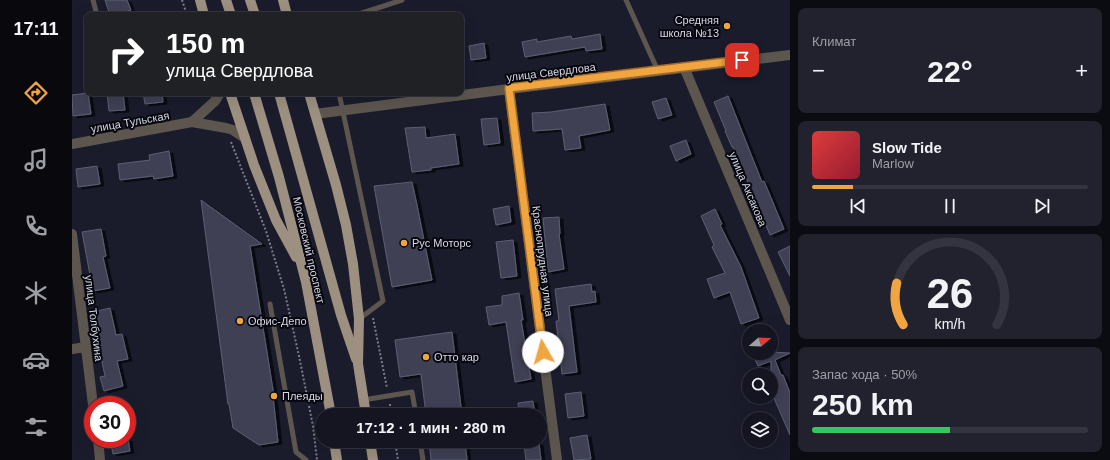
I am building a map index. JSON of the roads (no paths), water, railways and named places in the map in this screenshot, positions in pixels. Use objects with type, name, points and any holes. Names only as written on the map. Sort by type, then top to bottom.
[{"type":"main road","points":[[200,0],[203,12]]},
{"type":"main road","points":[[226,0],[230,12]]},
{"type":"main road","points":[[250,0],[254,12]]},
{"type":"main road","points":[[283,0],[286,12]]},
{"type":"main road","points":[[231,96],[254,165],[276,220],[303,271]]},
{"type":"main road","name":"Московский проспект","points":[[255,96],[279,177],[303,271],[330,408]]},
{"type":"main road","name":"Московский проспект","points":[[280,96],[341,315],[358,364]]},
{"type":"main road","points":[[310,96],[336,185],[353,264],[359,319],[358,364],[365,408]]},
{"type":"main road","points":[[335,448],[337,460]]},
{"type":"main road","points":[[371,448],[373,460]]},
{"type":"street","name":"улица Свердлова","points":[[464,94],[790,55]]},
{"type":"street","name":"улица Аксакова","points":[[684,67],[790,320]]},
{"type":"street","name":"Краснопрудная улица","points":[[509,88],[557,460]]},
{"type":"street","points":[[192,122],[215,101],[218,96]]},
{"type":"street","name":"улица Свердлова","points":[[315,114],[449,96]]},
{"type":"street","points":[[192,122],[233,130],[245,138]]},
{"type":"street","name":"улица Тульская","points":[[72,144],[192,122]]},
{"type":"street","name":"улица Толбухина","points":[[72,234],[92,396]]},
{"type":"street","points":[[72,349],[86,347]]},
{"type":"street","points":[[99,448],[100,460]]},
{"type":"lane","points":[[93,0],[96,12]]},
{"type":"lane","points":[[365,12],[402,0]]},
{"type":"lane","points":[[626,0],[658,71]]},
{"type":"lane","points":[[341,96],[383,301],[359,319]]},
{"type":"lane","points":[[270,304],[296,452],[306,460]]},
{"type":"lane","points":[[363,400],[412,392],[415,408]]},
{"type":"lane","points":[[421,448],[423,460]]},
{"type":"place","name":"Средняя школа №13","points":[[727,26]]},
{"type":"place","name":"Рус Моторс","points":[[404,243]]},
{"type":"place","name":"Офис-Депо","points":[[240,321]]},
{"type":"place","name":"Отто кар","points":[[426,357]]},
{"type":"place","name":"Плеяды","points":[[274,396]]}]
